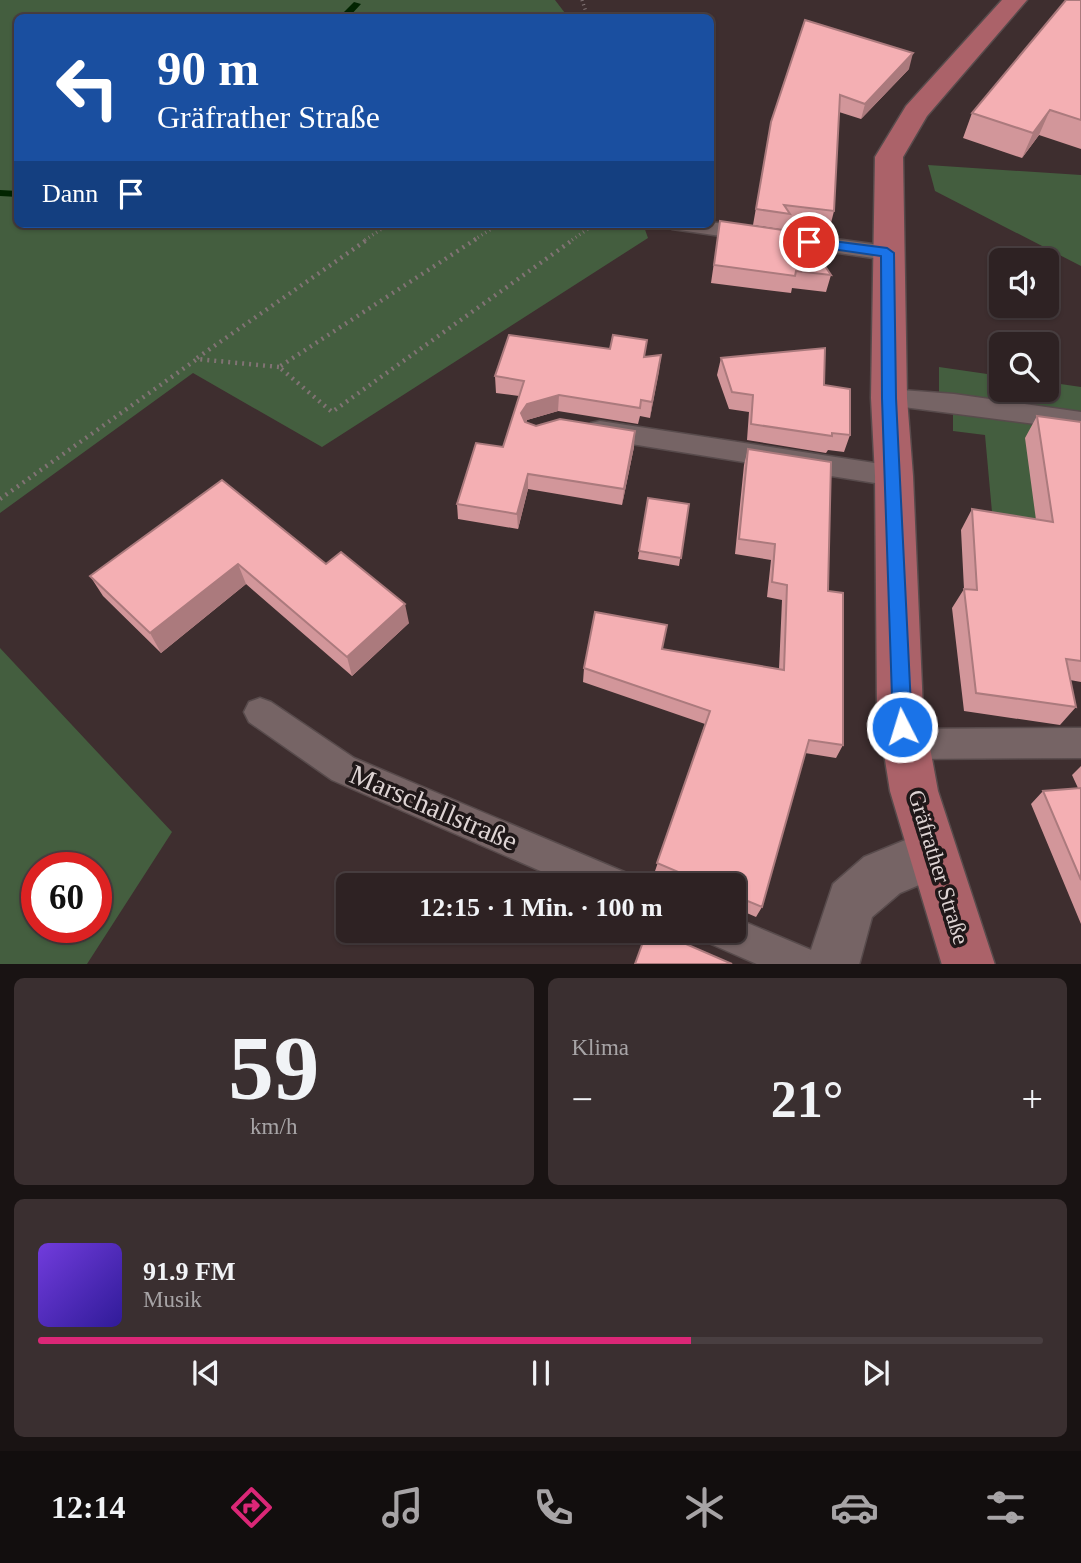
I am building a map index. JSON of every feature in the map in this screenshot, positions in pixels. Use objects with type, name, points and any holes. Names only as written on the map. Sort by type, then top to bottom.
[{"type":"main road","name":"Gräfrather Straße","points":[[969,964],[914,791],[900,710],[894,476],[889,398],[889,157],[916,112],[1015,0]]},
{"type":"street","points":[[832,964],[851,902],[882,875],[932,854]]},
{"type":"lane","points":[[708,228],[887,253]]},
{"type":"lane","points":[[889,398],[954,403],[1081,421]]},
{"type":"lane","points":[[572,425],[894,476]]},
{"type":"lane","name":"Marschallstraße","points":[[260,712],[343,769],[587,873]]},
{"type":"lane","points":[[905,744],[1081,743]]},
{"type":"lane","points":[[746,940],[803,964]]},
{"type":"path","points":[[0,499],[383,228]]},
{"type":"path","points":[[279,367],[493,228]]},
{"type":"path","points":[[197,359],[279,367],[332,412],[589,228]]},
{"type":"green space","points":[[0,0],[555,0],[566,14],[14,14],[14,228],[644,228],[648,238],[322,447],[193,373],[0,513]]},
{"type":"green space","points":[[928,165],[1081,175],[1081,266],[1059,255],[1059,248],[1046,248],[935,191]]},
{"type":"green space","points":[[939,367],[989,374],[989,402],[1059,402],[1059,384],[1081,387],[1081,548],[994,534],[985,435],[953,431],[953,394],[939,392]]},
{"type":"green space","points":[[0,648],[172,832],[112,925],[112,852],[21,852],[21,943],[101,943],[87,964],[0,964]]},
{"type":"building","points":[[1066,0],[1081,0],[1081,120],[1050,110],[1033,133],[972,113]]},
{"type":"building","points":[[805,20],[913,53],[865,104],[840,95],[834,211],[784,205],[790,214],[756,209],[771,122]]},
{"type":"building","points":[[720,221],[803,233],[831,275],[796,271],[795,276],[714,265]]},
{"type":"building","points":[[509,335],[610,349],[613,335],[647,340],[644,357],[661,355],[652,402],[641,400],[640,408],[559,395],[527,404],[521,413],[525,422],[536,426],[560,419],[635,431],[624,489],[528,474],[517,514],[457,504],[476,443],[503,447],[524,381],[495,376]]},
{"type":"building","points":[[825,348],[824,385],[850,389],[850,435],[832,433],[832,436],[751,424],[753,395],[732,392],[721,358]]},
{"type":"building","points":[[1037,416],[1081,422],[1081,661],[1066,659],[1076,707],[976,693],[964,589],[977,590],[972,509],[1053,522]]},
{"type":"building","points":[[748,449],[831,462],[828,591],[843,593],[843,745],[809,740],[762,907],[746,900],[746,873],[680,873],[657,863],[710,711],[584,668],[595,612],[667,625],[662,649],[784,670],[787,585],[772,582],[775,544],[739,539]]},
{"type":"building","points":[[222,480],[326,564],[341,552],[405,604],[347,657],[238,564],[150,633],[90,576]]},
{"type":"building","points":[[648,498],[689,504],[681,558],[639,551]]},
{"type":"building","points":[[1081,788],[1081,880],[1043,791]]},
{"type":"building","points":[[643,943],[684,943],[732,964],[635,964]]},
{"type":"waterway","points":[[346,14],[357,4]]},
{"type":"waterway","points":[[0,193],[14,194]]},
{"type":"route","points":[[809,242],[887,253],[889,398],[902,727]]}]
